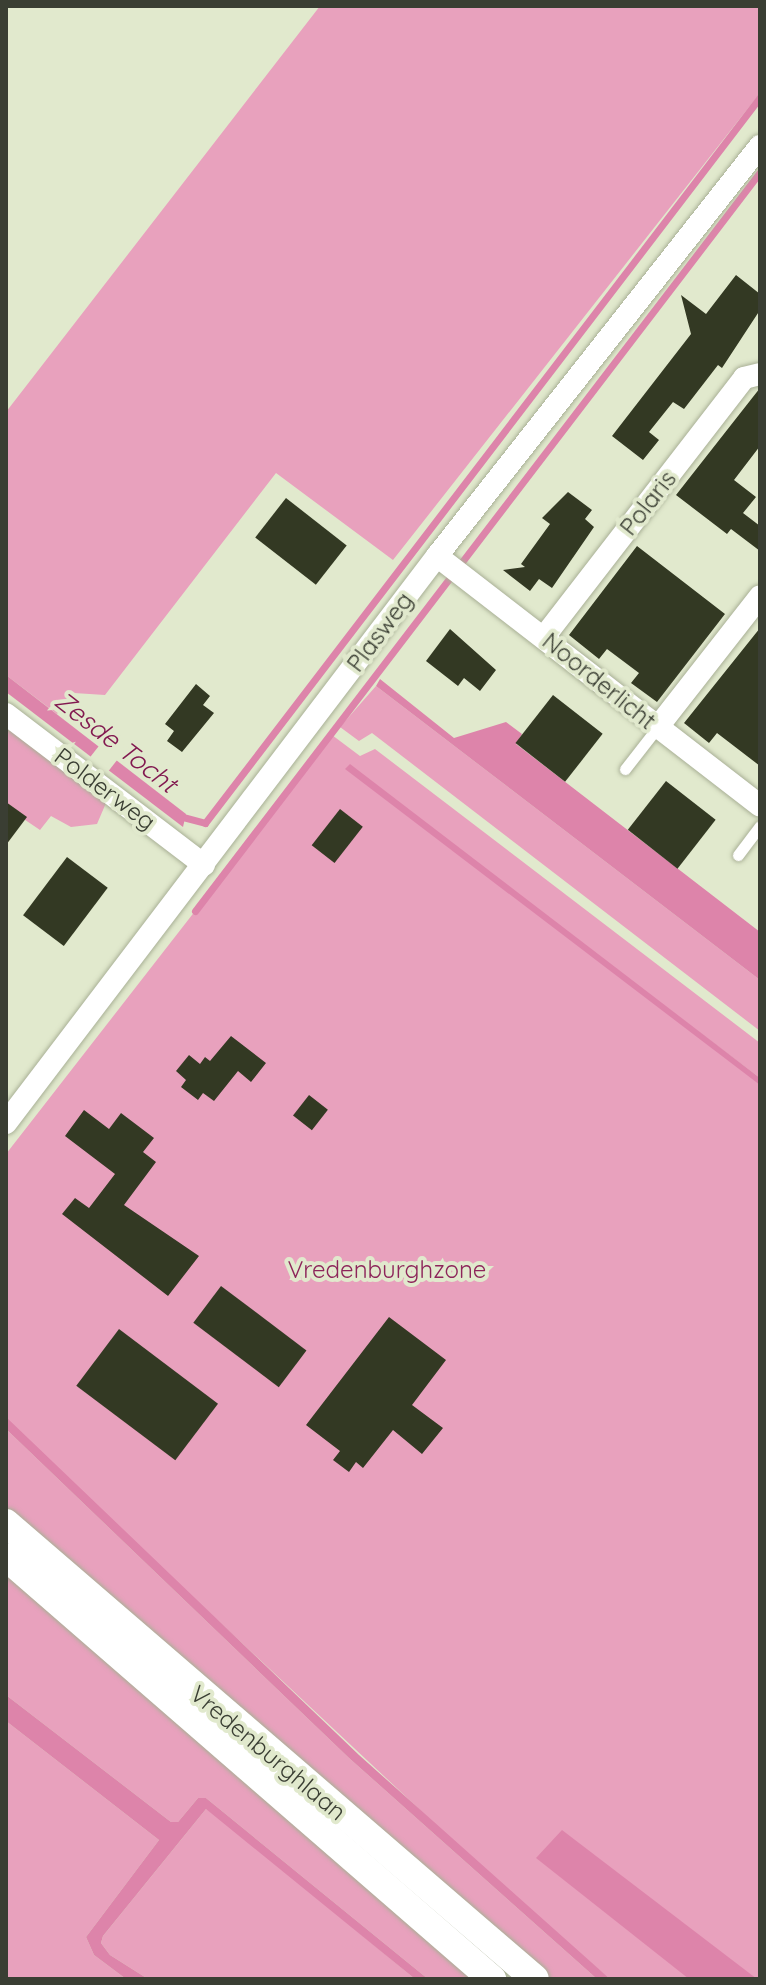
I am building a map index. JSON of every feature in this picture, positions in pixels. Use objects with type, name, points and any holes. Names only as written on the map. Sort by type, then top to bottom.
[{"type":"street","name":"Plasweg","points":[[6,1123],[437,556],[760,146]]},
{"type":"street","name":"Polaris","points":[[544,637],[744,378],[757,373]]},
{"type":"street","name":"Noorderlicht","points":[[437,556],[760,806]]},
{"type":"street","points":[[657,728],[760,596]]},
{"type":"street","name":"Polderweg","points":[[6,714],[204,865]]},
{"type":"street","name":"Vredenburghlaan","points":[[6,1523],[535,1979]]},
{"type":"street","name":"Vredenburghlaan","points":[[6,1557],[492,1979]]},
{"type":"lane","points":[[625,769],[657,728]]},
{"type":"lane","points":[[738,855],[760,826]]},
{"type":"green space","points":[[320,6],[760,6],[760,93],[393,560],[276,473],[105,695],[74,693],[57,714],[6,675],[6,412]]},
{"type":"green space","points":[[376,686],[760,980],[760,1031],[372,733],[359,741],[340,727]]},
{"type":"green space","points":[[6,723],[106,803],[97,824],[71,827],[51,816],[40,830],[6,807]]},
{"type":"green space","name":"Vredenburghzone","points":[[332,735],[360,756],[375,749],[760,1043],[760,1078],[346,766],[760,1083],[760,1979],[610,1979],[513,1897],[6,1422],[6,1154]]},
{"type":"green space","points":[[6,1429],[349,1758],[597,1979],[542,1979],[6,1516]]},
{"type":"green space","points":[[6,1567],[483,1979],[428,1979],[206,1798],[198,1798],[178,1822],[171,1822],[6,1695]]},
{"type":"green space","points":[[6,1721],[159,1840],[86,1937],[94,1955],[126,1979],[6,1979]]},
{"type":"green space","points":[[206,1809],[415,1979],[148,1979],[110,1955],[101,1943],[103,1936]]},
{"type":"shaded area","points":[[6,675],[186,814],[183,827],[6,692]]},
{"type":"shaded area","points":[[380,679],[454,738],[506,722],[522,734],[516,744],[760,932],[760,980],[376,686]]},
{"type":"shaded area","points":[[350,764],[760,1078],[760,1085],[345,769]]},
{"type":"shaded area","points":[[6,1417],[359,1755],[610,1979],[597,1979],[349,1758],[6,1429]]},
{"type":"shaded area","points":[[6,1695],[171,1822],[178,1822],[198,1798],[206,1798],[428,1979],[415,1979],[206,1809],[103,1936],[101,1943],[110,1955],[148,1979],[126,1979],[94,1955],[86,1937],[159,1840],[6,1721]]},
{"type":"shaded area","points":[[562,1830],[757,1979],[689,1979],[536,1858]]},
{"type":"pier","points":[[102,742],[120,756],[107,773],[88,759]]},
{"type":"building","points":[[736,275],[760,294],[760,310],[722,368],[718,365],[684,409],[673,402],[649,432],[659,440],[643,460],[612,436],[691,334],[681,295],[706,314]]},
{"type":"building","points":[[760,388],[760,446],[734,480],[756,497],[743,513],[760,526],[760,551],[731,529],[727,534],[676,495]]},
{"type":"building","points":[[568,492],[592,510],[585,519],[594,527],[552,588],[539,579],[530,591],[503,570],[525,567],[521,564],[550,524],[542,518]]},
{"type":"building","points":[[286,498],[347,545],[316,585],[255,537]]},
{"type":"building","points":[[637,546],[725,614],[657,702],[631,683],[639,673],[607,649],[599,659],[569,635]]},
{"type":"building","points":[[760,628],[760,766],[717,733],[709,743],[684,723]]},
{"type":"building","points":[[450,629],[496,670],[480,691],[464,678],[458,686],[426,661]]},
{"type":"building","points":[[196,684],[210,696],[203,705],[214,713],[182,752],[167,741],[174,731],[165,724]]},
{"type":"building","points":[[553,695],[603,734],[565,782],[515,743]]},
{"type":"building","points":[[666,781],[716,820],[677,869],[628,830]]},
{"type":"building","points":[[6,802],[27,817],[6,845]]},
{"type":"building","points":[[340,809],[363,827],[335,863],[312,845]]},
{"type":"building","points":[[67,857],[108,888],[64,946],[23,915]]},
{"type":"building","points":[[231,1036],[266,1063],[251,1082],[238,1071],[214,1101],[203,1093],[198,1100],[181,1087],[186,1080],[176,1071],[189,1055],[200,1064],[205,1057],[210,1061]]},
{"type":"building","points":[[309,1095],[328,1110],[312,1130],[293,1115]]},
{"type":"building","points":[[84,1110],[109,1129],[121,1113],[154,1138],[143,1152],[156,1162],[124,1205],[199,1256],[168,1296],[62,1214],[75,1198],[89,1208],[115,1174],[65,1136]]},
{"type":"building","points":[[221,1286],[306,1350],[279,1387],[193,1323]]},
{"type":"building","points":[[389,1317],[446,1360],[412,1405],[443,1428],[422,1454],[393,1430],[363,1468],[356,1462],[349,1472],[333,1460],[340,1451],[306,1425]]},
{"type":"building","points":[[119,1329],[218,1404],[175,1460],[76,1386]]},
{"type":"waterway","points":[[179,816],[205,823],[760,97]]},
{"type":"waterway","points":[[195,911],[760,172]]},
{"type":"water label","name":"Zesde Tocht","points":[[116,742]]}]
